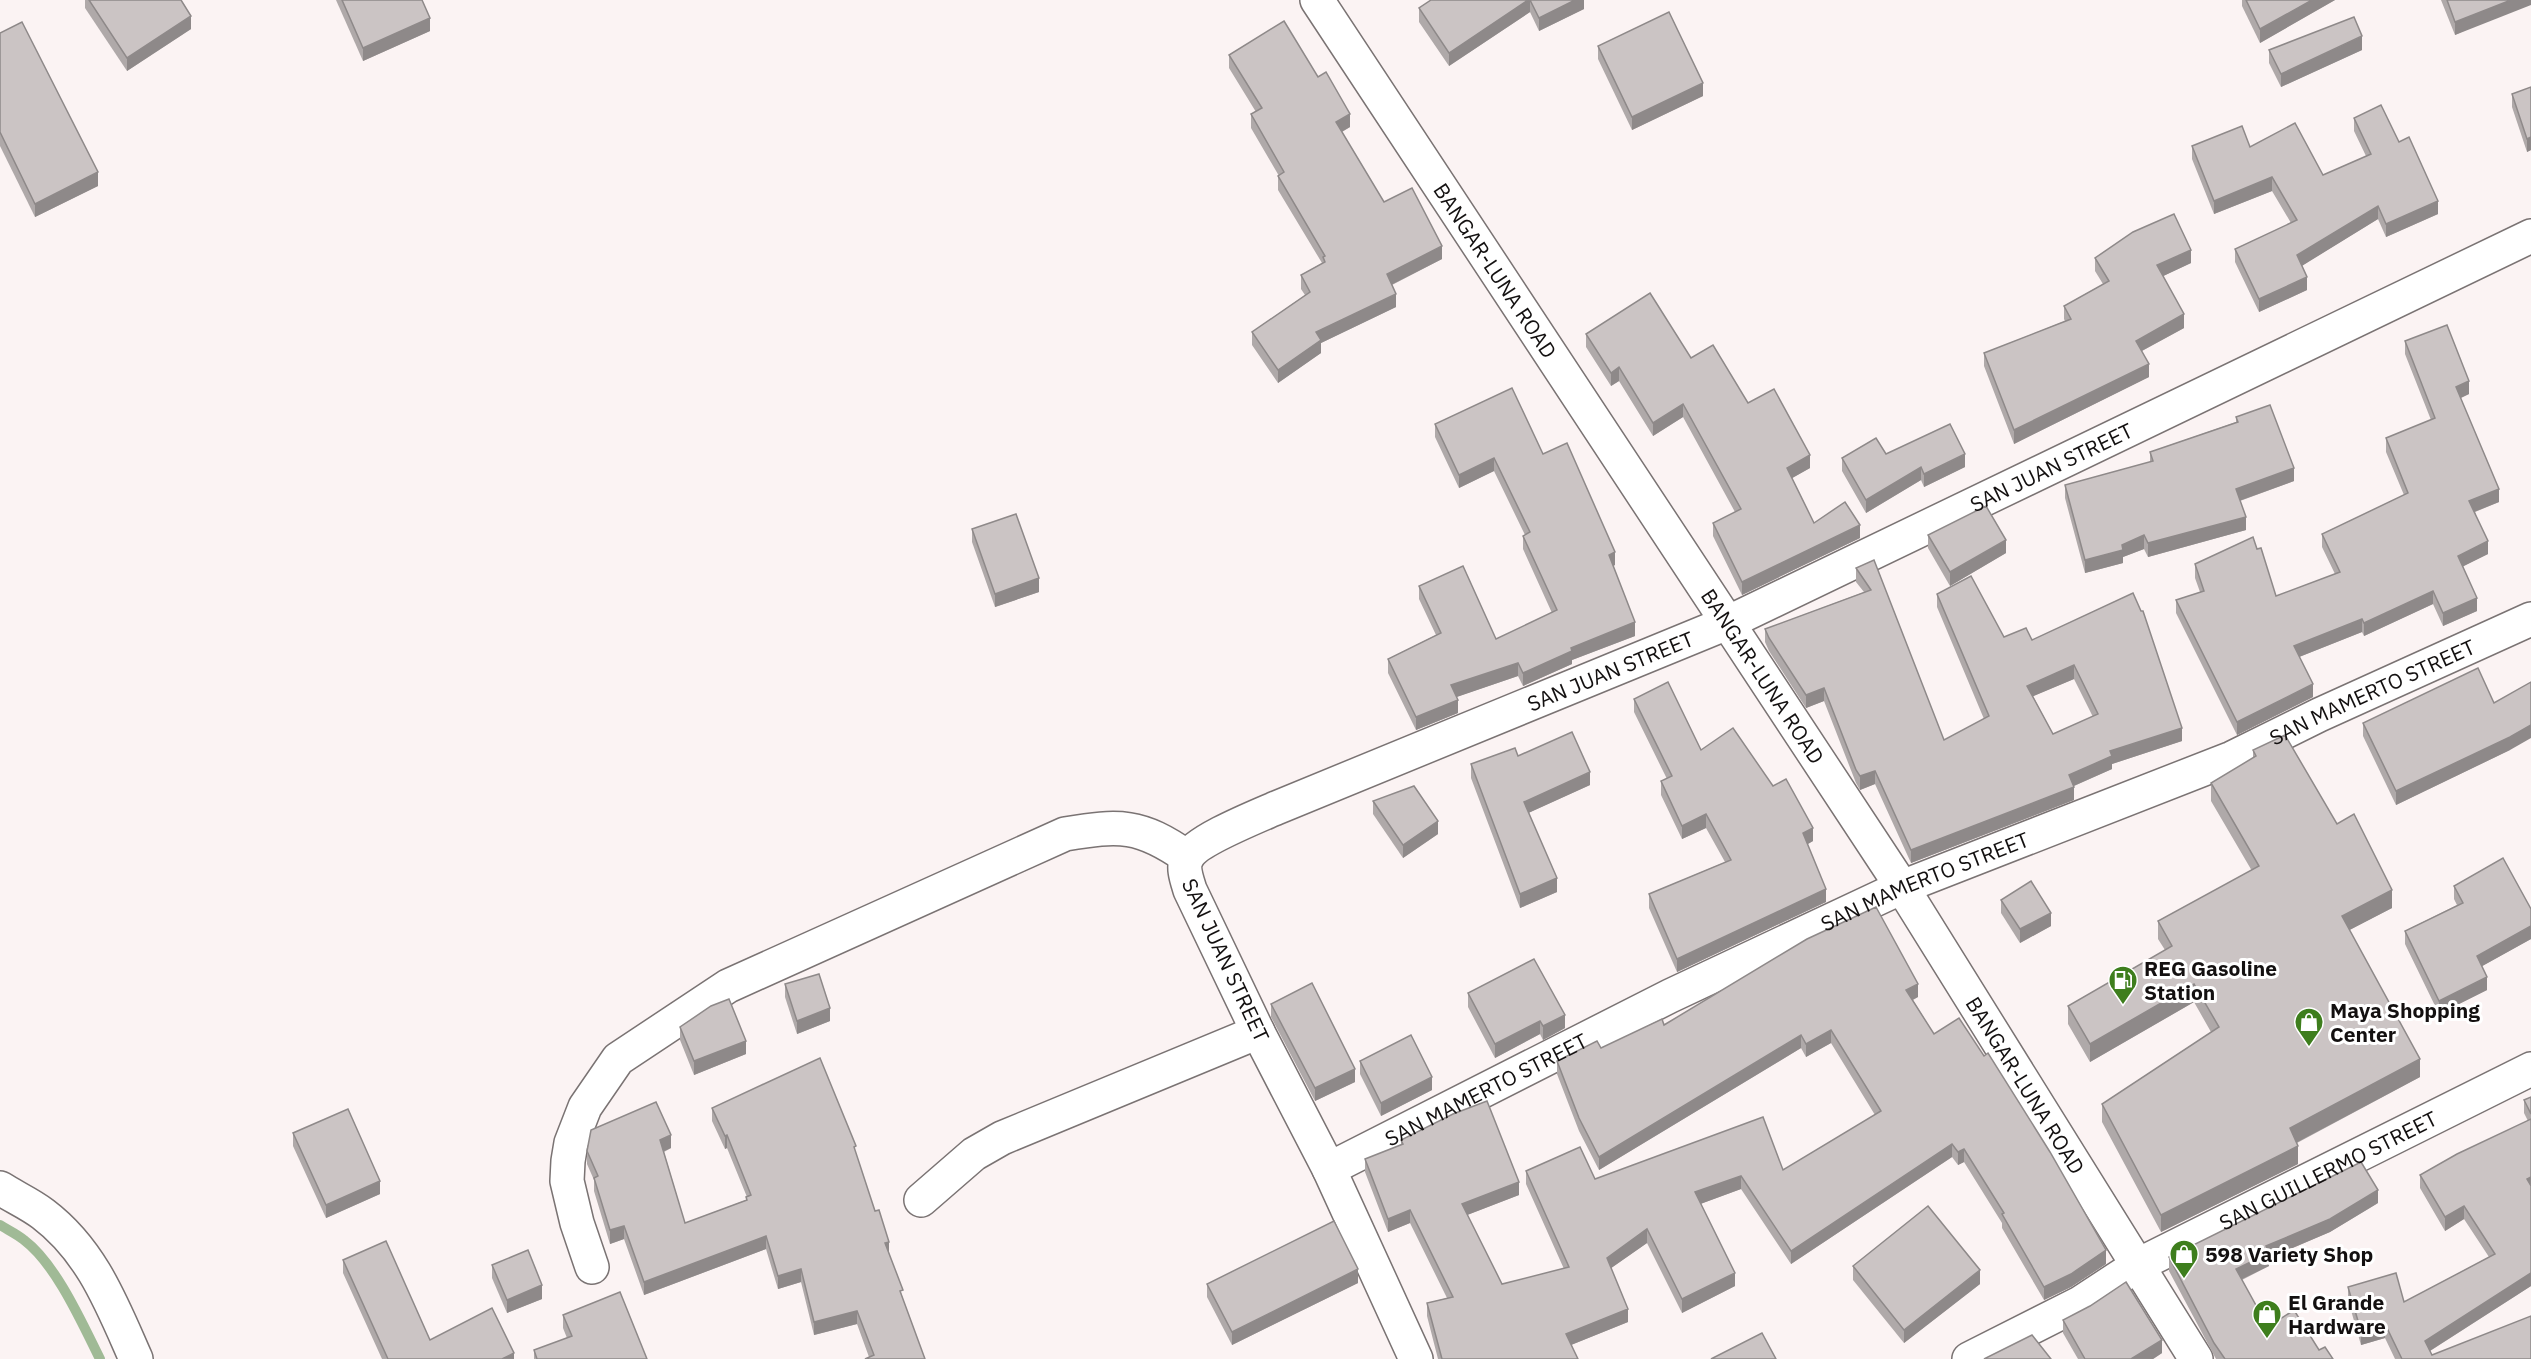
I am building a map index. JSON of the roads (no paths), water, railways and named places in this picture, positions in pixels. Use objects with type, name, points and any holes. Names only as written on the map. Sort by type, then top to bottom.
[{"type":"street","name":"BANGAR-LUNA ROAD","points":[[1317,0],[1902,887],[2196,1359]]},
{"type":"street","name":"SAN JUAN STREET","points":[[1416,1359],[1329,1169],[1258,1032],[1190,890],[1185,873],[1186,857],[1193,850],[1221,833],[1276,808],[1728,623],[2531,236]]},
{"type":"street","name":"SAN MAMERTO STREET","points":[[1329,1169],[1670,996],[1902,887],[2232,758],[2319,715],[2531,619]]},
{"type":"street","points":[[592,1268],[577,1223],[567,1181],[571,1143],[585,1107],[618,1059],[664,1027],[728,986],[1065,834],[1109,827],[1135,829],[1161,840],[1186,857]]},
{"type":"street","points":[[921,1200],[974,1154],[1002,1138],[1258,1032]]},
{"type":"street","name":"SAN GUILLERMO STREET","points":[[1969,1359],[2080,1303],[2138,1265],[2531,1069]]},
{"type":"street","points":[[0,1188],[42,1214],[76,1245],[100,1279],[136,1359]]},
{"type":"waterway","points":[[0,1225],[24,1240],[47,1264],[67,1295],[100,1359]]},
{"type":"place","name":"REG Gasoline Station","points":[[2123,1006]]},
{"type":"place","name":"Maya Shopping Center","points":[[2309,1048]]},
{"type":"place","name":"598 Variety Shop","points":[[2184,1280]]},
{"type":"place","name":"El Grande Hardware","points":[[2267,1340]]}]
